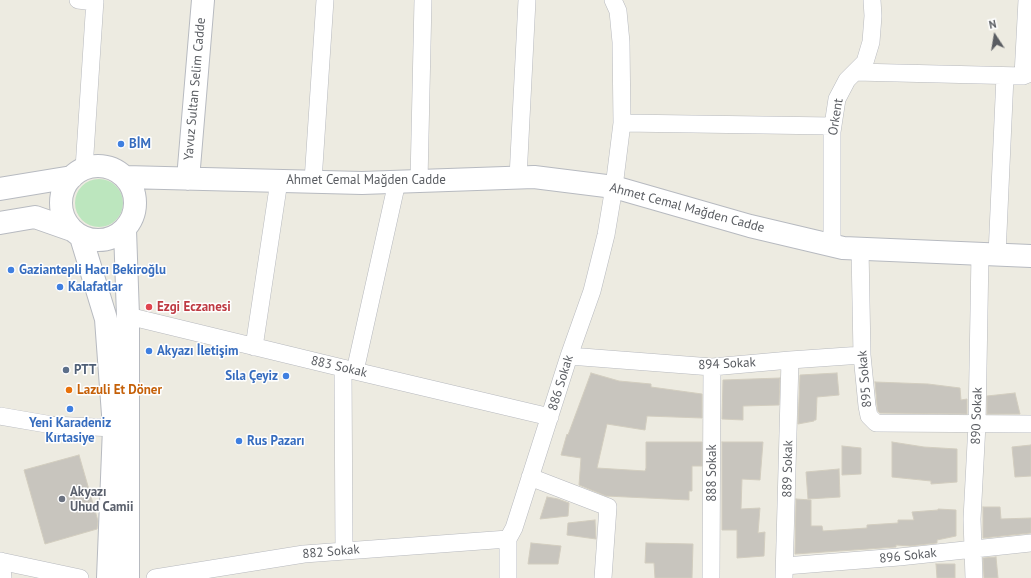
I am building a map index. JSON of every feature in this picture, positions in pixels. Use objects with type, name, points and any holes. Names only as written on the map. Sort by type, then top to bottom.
[{"type":"main road","name":"Yavuz Sultan Selim Cadde","points":[[188,178],[203,0]]},
{"type":"main road","points":[[0,189],[78,173],[95,166],[116,170],[125,177],[132,186],[135,198],[135,209],[132,220],[125,230],[115,237],[104,240],[92,240],[35,217],[0,223]]},
{"type":"main road","points":[[78,173],[65,186],[61,197],[61,209],[65,220],[76,233],[106,319],[114,428],[108,578]]},
{"type":"main road","name":"Ahmet Cemal Mağden Cadde","points":[[125,177],[362,183],[534,177],[614,187],[750,226],[843,248],[1031,256]]},
{"type":"main road","points":[[125,230],[128,316],[128,578]]},
{"type":"street","points":[[78,0],[95,1],[78,173]]},
{"type":"street","points":[[313,182],[325,0]]},
{"type":"street","points":[[419,181],[423,0]]},
{"type":"street","points":[[518,178],[527,0]]},
{"type":"street","name":"886 Sokak","points":[[508,578],[508,539],[514,528],[569,356],[592,290],[606,234],[614,187],[622,123],[621,42],[618,11],[613,0]]},
{"type":"street","name":"Orkent","points":[[832,245],[833,126],[837,99],[847,80],[865,62],[871,42],[873,16],[872,0]]},
{"type":"street","points":[[856,72],[1005,76],[1027,74],[1027,0]]},
{"type":"street","points":[[989,254],[1005,76]]},
{"type":"street","points":[[622,123],[833,126]]},
{"type":"street","points":[[254,347],[279,181]]},
{"type":"street","points":[[344,551],[349,370],[397,182]]},
{"type":"street","name":"895 Sokak","points":[[860,248],[862,355],[869,416],[876,423],[1031,424]]},
{"type":"street","name":"890 Sokak","points":[[974,578],[972,519],[989,254]]},
{"type":"street","name":"883 Sokak","points":[[128,316],[349,370],[550,416]]},
{"type":"street","name":"894 Sokak","points":[[569,356],[712,367],[862,355]]},
{"type":"street","name":"889 Sokak","points":[[785,572],[790,360]]},
{"type":"street","name":"888 Sokak","points":[[711,578],[712,367]]},
{"type":"street","points":[[0,416],[52,425],[114,428]]},
{"type":"street","points":[[530,477],[608,507],[603,578]]},
{"type":"street","name":"882 Sokak","points":[[155,578],[304,554],[508,539]]},
{"type":"street","name":"896 Sokak","points":[[785,572],[899,557],[1031,543]]},
{"type":"street","points":[[3,578],[0,561],[80,578]]},
{"type":"green space","points":[[99,179],[108,181],[116,186],[121,194],[123,203],[121,212],[116,220],[108,225],[99,227],[90,225],[82,220],[77,212],[75,203],[77,194],[82,186],[90,181]]},
{"type":"building","points":[[591,373],[619,381],[651,384],[651,387],[702,394],[702,418],[647,416],[645,430],[607,424],[597,468],[645,471],[646,442],[702,442],[702,466],[692,466],[692,491],[689,491],[689,500],[606,496],[579,485],[581,458],[561,455],[567,434],[568,435]]},
{"type":"building","points":[[837,373],[839,395],[817,397],[816,420],[798,424],[800,375]]},
{"type":"building","points":[[780,378],[779,405],[743,406],[743,420],[722,419],[723,380]]},
{"type":"building","points":[[875,382],[928,384],[960,388],[961,400],[967,399],[967,414],[880,413],[877,405]]},
{"type":"building","points":[[1015,393],[1020,414],[987,414],[987,396]]},
{"type":"building","points":[[722,442],[763,442],[760,480],[742,479],[741,509],[760,508],[758,533],[765,532],[764,556],[737,558],[737,530],[722,530]]},
{"type":"building","points":[[892,442],[924,447],[957,449],[957,482],[931,484],[931,481],[892,477]]},
{"type":"building","points":[[1031,445],[1031,476],[1015,477],[1012,447]]},
{"type":"building","points":[[842,446],[861,448],[861,474],[842,475]]},
{"type":"building","name":"Akyazı Uhud Camii","points":[[79,455],[98,521],[97,529],[45,544],[24,470]]},
{"type":"building","points":[[839,469],[840,497],[808,499],[806,472]]},
{"type":"building","points":[[547,497],[569,503],[568,516],[540,519]]},
{"type":"building","points":[[796,499],[811,500],[811,526],[822,526],[823,531],[867,528],[867,525],[898,523],[898,520],[914,520],[912,512],[938,509],[956,510],[956,536],[937,540],[937,543],[795,554]]},
{"type":"building","points":[[983,507],[1000,507],[1001,519],[1031,518],[1031,533],[983,538]]},
{"type":"building","points":[[595,520],[596,539],[567,535],[568,523]]},
{"type":"building","points":[[531,543],[561,546],[558,564],[528,564]]},
{"type":"building","points":[[646,543],[693,544],[692,578],[655,578],[654,563],[645,563]]},
{"type":"building","points":[[996,557],[998,578],[984,578],[983,558]]},
{"type":"building","points":[[936,564],[955,564],[955,578],[937,578]]},
{"type":"place","name":"BİM","points":[[121,144]]},
{"type":"place","name":"Gaziantepli Hacı Bekiroğlu","points":[[11,270]]},
{"type":"place","name":"Kalafatlar","points":[[60,287]]},
{"type":"place","name":"Ezgi Eczanesi","points":[[149,307]]},
{"type":"place","name":"Akyazı İletişim","points":[[149,351]]},
{"type":"place","name":"PTT","points":[[66,370]]},
{"type":"place","name":"Sıla Çeyiz","points":[[286,376]]},
{"type":"place","name":"Lazuli Et Döner","points":[[69,390]]},
{"type":"place","name":"Yeni Karadeniz Kırtasiye","points":[[70,409]]},
{"type":"place","name":"Rus Pazarı","points":[[239,441]]},
{"type":"place","name":"Akyazı Uhud Camii","points":[[62,499]]}]
